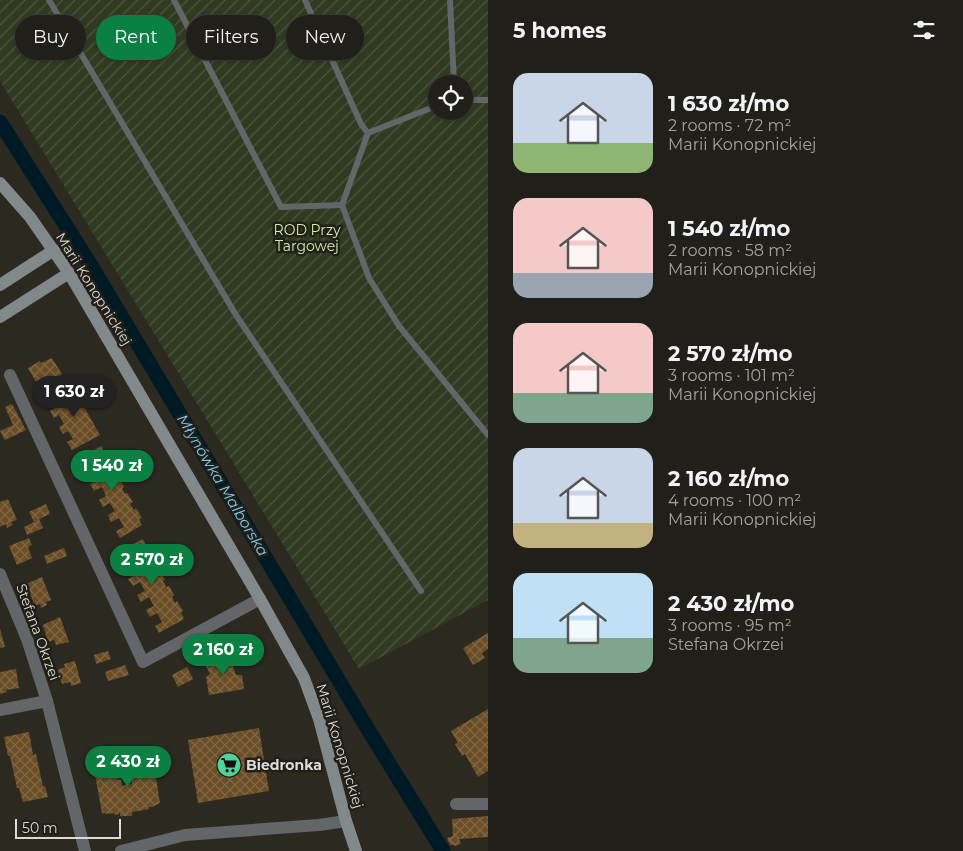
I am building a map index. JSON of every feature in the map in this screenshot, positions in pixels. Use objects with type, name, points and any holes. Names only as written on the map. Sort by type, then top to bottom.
[{"type":"street","name":"Marii Konopnickiej","points":[[0,183],[30,218],[69,273],[260,599],[304,678],[319,719],[346,821],[356,851]]},
{"type":"street","points":[[0,285],[54,250]]},
{"type":"street","points":[[0,317],[69,273]]},
{"type":"street","points":[[10,375],[143,662],[260,599]]},
{"type":"street","name":"Stefana Okrzei","points":[[0,574],[27,639],[47,701],[85,851]]},
{"type":"street","name":"Stefana Okrzei","points":[[0,710],[47,701]]},
{"type":"street","points":[[456,804],[488,804]]},
{"type":"street","points":[[121,851],[185,835],[319,825],[346,821]]},
{"type":"lane","points":[[49,0],[236,315],[421,592]]},
{"type":"lane","points":[[174,0],[281,207],[342,205]]},
{"type":"lane","points":[[305,0],[361,124],[368,133]]},
{"type":"lane","points":[[450,0],[454,75]]},
{"type":"lane","points":[[473,100],[488,100]]},
{"type":"lane","points":[[428,109],[368,133],[342,205],[369,278],[399,326],[488,435]]},
{"type":"green space","name":"ROD Przy Targowej","points":[[0,0],[488,0],[488,600],[359,669],[0,81]]},
{"type":"building","points":[[52,358],[62,374],[41,387],[28,368],[40,361],[41,363]]},
{"type":"building","points":[[72,386],[100,435],[72,450],[67,442],[73,439],[68,431],[63,434],[59,427],[64,424],[59,415],[54,418],[50,411],[55,408],[50,398]]},
{"type":"building","points":[[12,404],[26,430],[5,440],[0,431],[13,425],[5,407]]},
{"type":"building","points":[[101,446],[107,456],[104,457],[108,463],[110,462],[115,471],[113,473],[116,479],[119,477],[125,494],[127,493],[133,502],[130,504],[134,510],[136,508],[142,518],[139,519],[142,525],[120,538],[116,531],[124,527],[119,518],[111,522],[108,515],[115,511],[110,503],[103,507],[99,500],[106,496],[102,487],[94,491],[90,484],[98,480],[93,471],[86,476],[81,469],[89,464],[84,456]]},
{"type":"building","points":[[8,499],[17,520],[11,522],[13,525],[7,528],[6,524],[0,527],[0,502]]},
{"type":"building","points":[[46,504],[50,514],[39,519],[43,528],[27,535],[24,527],[34,522],[29,512]]},
{"type":"building","points":[[29,538],[32,545],[28,547],[32,558],[17,565],[9,546]]},
{"type":"building","points":[[143,539],[149,556],[151,555],[157,564],[154,566],[158,572],[160,570],[166,587],[169,586],[174,595],[172,597],[175,603],[177,601],[183,611],[181,612],[184,619],[159,633],[155,626],[162,622],[157,613],[150,617],[146,610],[154,606],[149,597],[141,602],[137,595],[145,591],[140,582],[133,586],[128,579],[136,575],[131,566],[124,571],[120,564],[127,560],[122,550]]},
{"type":"building","points":[[64,548],[67,556],[47,564],[44,556]]},
{"type":"building","points":[[42,577],[51,600],[46,602],[47,605],[41,608],[40,604],[35,606],[26,584]]},
{"type":"building","points":[[60,617],[69,642],[56,645],[54,640],[48,642],[43,625]]},
{"type":"building","points":[[0,629],[5,647],[0,648]]},
{"type":"building","points":[[488,633],[488,649],[482,653],[485,658],[473,665],[463,648]]},
{"type":"building","points":[[108,651],[111,659],[96,664],[94,655]]},
{"type":"building","points":[[229,652],[235,662],[232,664],[236,675],[242,675],[244,689],[209,695],[206,677],[210,674],[205,665]]},
{"type":"building","points":[[75,661],[81,683],[71,686],[70,682],[62,684],[58,670],[65,667],[64,664]]},
{"type":"building","points":[[125,665],[129,675],[108,681],[105,672]]},
{"type":"building","points":[[187,667],[193,679],[178,687],[172,675]]},
{"type":"building","points":[[16,669],[19,688],[6,690],[7,692],[0,694],[0,672]]},
{"type":"building","points":[[488,709],[488,771],[478,777],[465,754],[462,756],[455,744],[458,743],[451,731]]},
{"type":"building","name":"Biedronka","points":[[259,728],[269,791],[198,803],[188,740]]},
{"type":"building","points":[[29,732],[33,755],[36,754],[43,787],[45,786],[48,797],[23,802],[19,788],[17,788],[4,737]]},
{"type":"building","points":[[152,753],[160,803],[148,807],[149,809],[145,810],[143,808],[144,810],[132,812],[132,816],[120,816],[120,812],[115,815],[114,813],[102,813],[93,764],[108,761],[110,771],[116,770],[118,780],[121,779],[122,786],[132,784],[131,778],[134,777],[133,767],[139,766],[137,756]]},
{"type":"building","points":[[488,816],[488,837],[459,839],[461,844],[450,845],[447,838],[453,836],[452,819]]},
{"type":"waterway","name":"Młynówka Malborska","points":[[0,122],[89,262],[369,731],[443,851]]},
{"type":"place","name":"Biedronka","points":[[229,765]]}]
